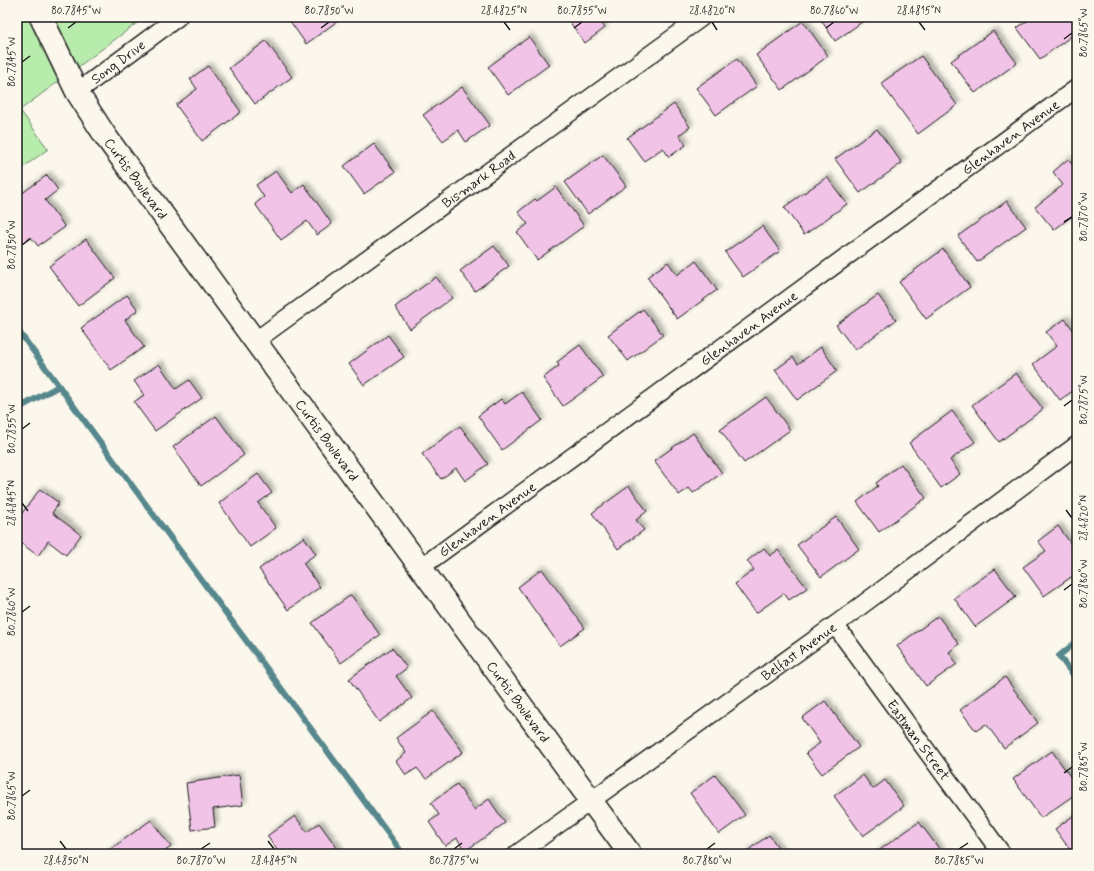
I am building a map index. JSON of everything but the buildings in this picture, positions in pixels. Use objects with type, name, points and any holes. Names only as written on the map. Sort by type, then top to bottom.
[{"type":"street","name":"Curtis Boulevard","points":[[42,17],[77,92],[106,137],[630,854]]},
{"type":"street","name":"Song Drive","points":[[77,92],[178,17]]},
{"type":"street","name":"Bismark Road","points":[[255,341],[702,17]]},
{"type":"street","name":"Glenhaven Avenue","points":[[420,568],[1077,88]]},
{"type":"street","name":"Belfast Avenue","points":[[517,854],[835,626],[1077,445]]},
{"type":"street","name":"Eastman Street","points":[[835,626],[1002,854]]},
{"type":"green space","points":[[17,17],[28,17],[59,81],[20,110],[48,149],[17,172]]},
{"type":"green space","points":[[54,17],[145,17],[78,67]]},
{"type":"waterway","points":[[17,329],[403,854]]},
{"type":"waterway","points":[[17,409],[59,386]]},
{"type":"waterway","points":[[1077,641],[1059,656],[1077,680]]}]
